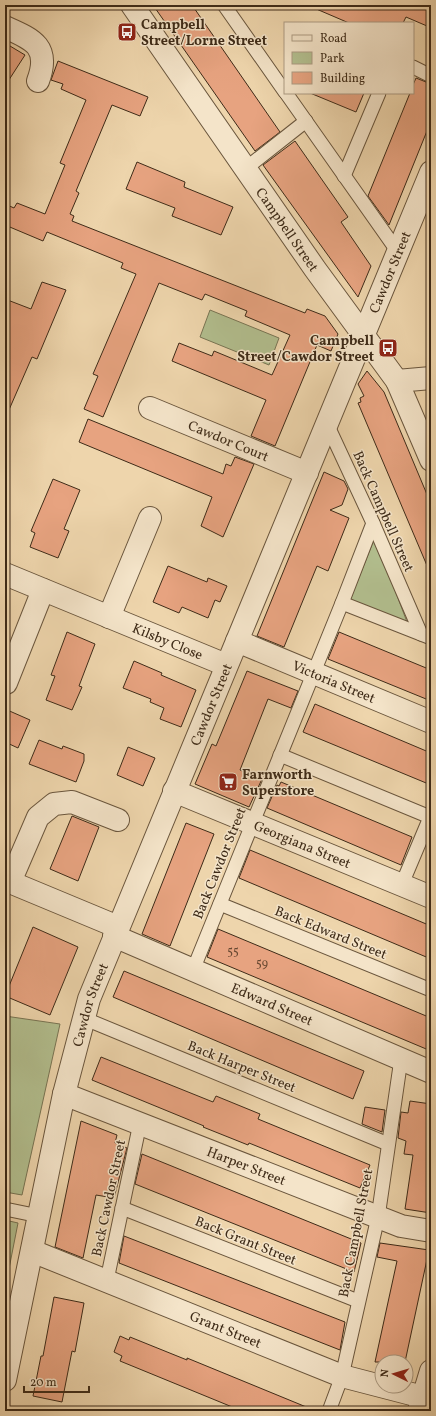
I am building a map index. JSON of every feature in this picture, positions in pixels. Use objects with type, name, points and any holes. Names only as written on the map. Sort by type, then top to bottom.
[{"type":"street","name":"Campbell Street","points":[[132,5],[315,269],[397,381],[431,460]]},
{"type":"street","points":[[5,27],[36,42],[42,63],[42,70],[38,81]]},
{"type":"street","name":"Cawdor Street","points":[[5,1380],[64,1094],[83,1018],[98,975],[431,172]]},
{"type":"street","points":[[397,381],[431,378]]},
{"type":"street","name":"Cawdor Court","points":[[150,408],[307,473]]},
{"type":"street","points":[[109,617],[150,518]]},
{"type":"street","name":"Kilsby Close","points":[[5,574],[226,665]]},
{"type":"street","points":[[6,683],[43,590]]},
{"type":"street","name":"Victoria Street","points":[[237,641],[431,722]]},
{"type":"street","name":"Georgiana Street","points":[[174,791],[431,897]]},
{"type":"street","points":[[8,881],[38,817],[54,804],[72,802],[118,820]]},
{"type":"street","name":"Edward Street","points":[[8,881],[193,970],[431,1072]]},
{"type":"street","name":"Harper Street","points":[[64,1094],[401,1226],[431,1232]]},
{"type":"street","name":"Grant Street","points":[[32,1251],[108,1280],[342,1376],[425,1400]]},
{"type":"street","points":[[425,1400],[431,1371]]},
{"type":"lane","points":[[224,5],[284,91]]},
{"type":"lane","points":[[414,68],[431,76]]},
{"type":"lane","points":[[286,94],[398,252]]},
{"type":"lane","points":[[344,176],[379,94]]},
{"type":"lane","points":[[245,169],[306,121]]},
{"type":"lane","name":"Back Campbell Street","points":[[327,424],[426,636]]},
{"type":"lane","name":"Back Cawdor Street","points":[[193,970],[314,673],[373,523]]},
{"type":"lane","points":[[342,603],[426,636]]},
{"type":"lane","points":[[280,755],[431,816],[402,884]]},
{"type":"lane","name":"Back Edward Street","points":[[220,904],[431,990]]},
{"type":"lane","name":"Back Harper Street","points":[[83,1018],[388,1144]]},
{"type":"lane","name":"Back Campbell Street","points":[[329,1411],[342,1376],[378,1217],[401,1059]]},
{"type":"lane","name":"Back Cawdor Street","points":[[108,1280],[140,1123]]},
{"type":"lane","name":"Back Grant Street","points":[[122,1208],[358,1301]]},
{"type":"lane","points":[[5,1209],[39,1216]]},
{"type":"green space","points":[[210,310],[279,338],[269,365],[200,337]]},
{"type":"green space","points":[[375,537],[407,622],[350,600]]},
{"type":"green space","points":[[5,1016],[60,1024],[22,1195],[5,1192]]},
{"type":"green space","points":[[5,1220],[18,1223],[5,1289]]},
{"type":"building","points":[[153,5],[192,5],[280,132],[255,151]]},
{"type":"building","points":[[307,5],[431,5],[431,17],[427,26],[406,17],[404,22],[347,22]]},
{"type":"building","points":[[5,43],[25,55],[5,86]]},
{"type":"building","points":[[58,61],[148,97],[140,116],[112,105],[76,191],[79,193],[70,214],[74,216],[72,221],[305,313],[307,309],[325,316],[338,334],[331,351],[317,345],[275,446],[251,436],[266,400],[172,361],[179,343],[212,356],[214,351],[272,375],[290,335],[245,316],[247,311],[205,294],[202,300],[159,283],[103,417],[84,409],[98,376],[93,374],[136,274],[121,268],[123,263],[47,232],[43,241],[5,225],[5,204],[14,208],[17,203],[45,214],[65,165],[60,163],[86,100],[61,89],[63,84],[51,80]]},
{"type":"building","points":[[416,78],[431,84],[431,121],[389,225],[368,196],[410,94],[414,94],[414,83]]},
{"type":"building","points":[[312,94],[364,94],[356,112]]},
{"type":"building","points":[[295,141],[348,217],[341,222],[371,266],[358,297],[263,165]]},
{"type":"building","points":[[137,162],[185,182],[184,187],[233,207],[221,235],[172,216],[175,208],[126,189]]},
{"type":"building","points":[[42,282],[66,290],[37,359],[32,357],[5,419],[5,299],[31,309]]},
{"type":"building","points":[[367,371],[384,392],[431,504],[431,575],[358,403],[361,402],[360,398],[364,396],[358,384]]},
{"type":"building","points":[[88,419],[223,474],[226,464],[231,466],[235,457],[254,464],[223,537],[201,526],[212,497],[79,442]]},
{"type":"building","points":[[324,472],[344,481],[348,489],[342,505],[330,510],[349,518],[328,571],[317,566],[284,647],[257,636]]},
{"type":"building","points":[[53,479],[80,490],[64,529],[69,531],[58,558],[30,547],[35,533],[31,531]]},
{"type":"building","points":[[168,566],[207,582],[208,578],[227,586],[220,602],[215,600],[208,618],[182,607],[179,613],[153,602]]},
{"type":"building","points":[[67,632],[95,644],[79,686],[82,687],[72,710],[46,700],[55,676],[51,675]]},
{"type":"building","points":[[339,632],[431,670],[431,701],[328,659]]},
{"type":"building","points":[[134,661],[162,673],[161,675],[196,690],[181,727],[160,719],[164,708],[150,702],[151,699],[123,688]]},
{"type":"building","points":[[247,671],[298,691],[291,708],[268,699],[240,770],[262,779],[249,807],[195,784],[212,744],[216,746]]},
{"type":"building","points":[[315,704],[431,753],[431,785],[303,732]]},
{"type":"building","points":[[5,709],[30,720],[18,748],[5,742]]},
{"type":"building","points":[[39,740],[62,749],[63,746],[84,754],[84,761],[76,782],[29,764]]},
{"type":"building","points":[[128,747],[155,758],[143,786],[117,775]]},
{"type":"building","points":[[281,782],[412,837],[401,865],[267,808],[277,785],[279,786]]},
{"type":"building","points":[[72,816],[99,827],[78,881],[50,869]]},
{"type":"building","points":[[186,823],[214,834],[170,946],[142,934]]},
{"type":"building","points":[[250,850],[431,926],[431,959],[239,878]]},
{"type":"building","points":[[33,927],[78,947],[50,1015],[5,996]]},
{"type":"building","points":[[218,929],[431,1018],[431,1051],[207,957]]},
{"type":"building","points":[[124,971],[364,1071],[353,1099],[113,997]]},
{"type":"building","points":[[101,1057],[213,1102],[216,1096],[260,1114],[258,1119],[370,1165],[360,1188],[249,1143],[248,1145],[203,1127],[204,1126],[92,1080]]},
{"type":"building","points":[[410,1101],[431,1104],[431,1213],[405,1209],[413,1155],[404,1154],[406,1141],[398,1138],[401,1112],[408,1113]]},
{"type":"building","points":[[365,1107],[385,1110],[382,1132],[362,1124]]},
{"type":"building","points":[[81,1121],[117,1135],[115,1143],[127,1148],[114,1198],[96,1195],[83,1258],[55,1247]]},
{"type":"building","points":[[142,1154],[361,1243],[354,1272],[135,1184]]},
{"type":"building","points":[[124,1236],[345,1322],[340,1350],[119,1263]]},
{"type":"building","points":[[380,1243],[429,1250],[407,1354],[377,1354],[397,1261],[377,1257]]},
{"type":"building","points":[[54,1297],[84,1303],[75,1352],[72,1351],[62,1402],[33,1396],[41,1356],[43,1356]]},
{"type":"building","points":[[120,1336],[129,1340],[130,1337],[187,1360],[187,1358],[316,1411],[242,1411],[120,1361],[122,1356],[114,1352]]},
{"type":"place","name":"Campbell Street/Lorne Street","points":[[127,32]]},
{"type":"place","name":"Campbell Street/Cawdor Street","points":[[388,348]]},
{"type":"place","name":"Farnworth Superstore","points":[[228,782]]}]
